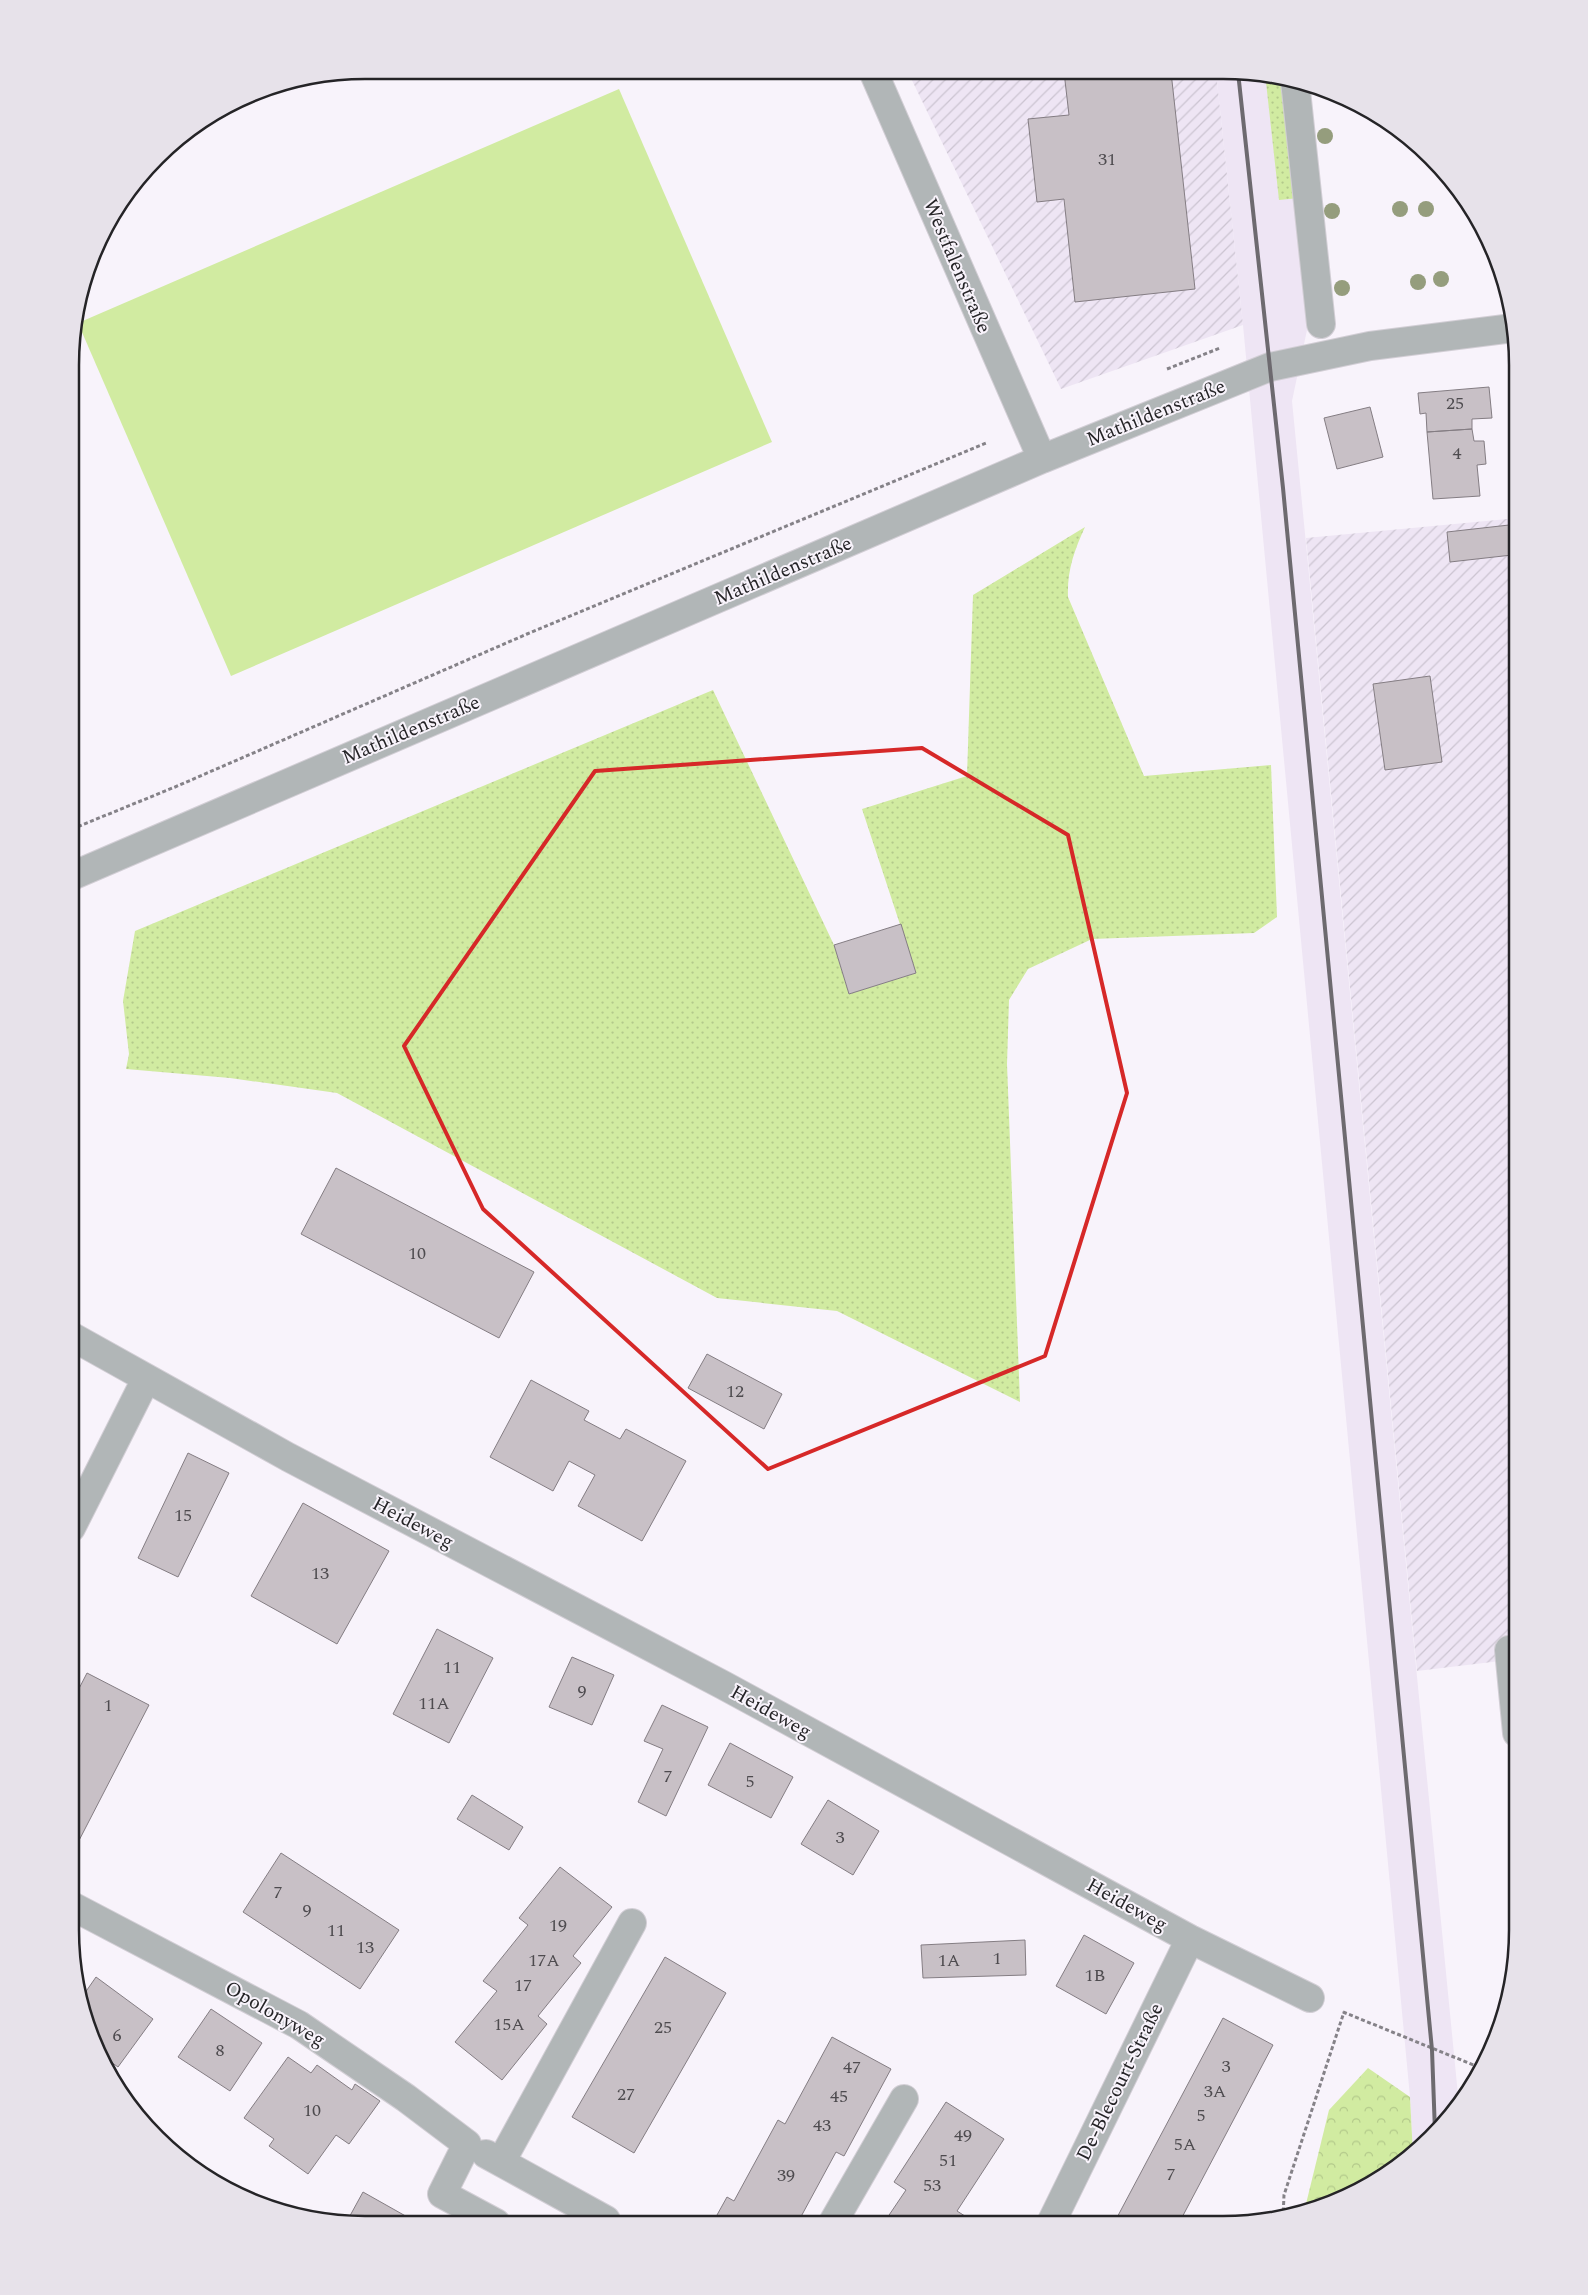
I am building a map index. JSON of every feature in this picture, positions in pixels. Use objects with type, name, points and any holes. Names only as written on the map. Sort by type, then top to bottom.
[{"type":"street","name":"Westfalenstraße","points":[[876,79],[1042,459]]},
{"type":"street","points":[[1295,87],[1321,324]]},
{"type":"street","name":"Mathildenstraße","points":[[79,873],[1042,459],[1270,367],[1370,346],[1507,329]]},
{"type":"street","name":"Heideweg","points":[[79,1341],[288,1457],[732,1690],[1190,1940],[1310,1998]]},
{"type":"street","points":[[79,1512],[146,1379]]},
{"type":"street","name":"Opolonyweg","points":[[79,1910],[299,2024],[406,2098],[467,2144],[599,2216]]},
{"type":"street","points":[[500,2162],[632,1922]]},
{"type":"street","name":"De-Blecourt-Straße","points":[[1054,2216],[1190,1940]]},
{"type":"street","points":[[837,2216],[904,2099]]},
{"type":"street","points":[[467,2144],[442,2194],[483,2216]]},
{"type":"path","points":[[1310,1998],[1475,2066]]},
{"type":"path","points":[[1283,2210],[1284,2195],[1344,2012]]},
{"type":"highlighted area","points":[[922,748],[1068,835],[1127,1093],[1045,1356],[768,1469],[483,1209],[404,1046],[595,771]]},
{"type":"shaded area","points":[[911,79],[1217,79],[1243,325],[1061,389]]},
{"type":"shaded area","points":[[1217,79],[1242,79],[1286,85],[1311,311],[1292,401],[1458,2093],[1438,2119],[1412,2145],[1410,2097],[1243,325]]},
{"type":"shaded area","points":[[1509,519],[1509,1660],[1417,1671],[1306,538]]},
{"type":"green space","points":[[1266,82],[1286,86],[1299,198],[1279,200]]},
{"type":"green space","points":[[619,89],[772,442],[231,676],[81,330],[82,321]]},
{"type":"green space","points":[[1085,527],[1072,561],[1068,597],[1144,776],[1271,765],[1277,917],[1254,933],[1092,939],[1028,969],[1009,1000],[1007,1064],[1020,1402],[837,1311],[717,1298],[337,1093],[230,1078],[126,1069],[129,1054],[123,1001],[135,931],[713,690],[834,945],[849,994],[916,973],[862,809],[967,776],[973,595]]},
{"type":"green space","points":[[1368,2068],[1410,2097],[1412,2145],[1382,2168],[1350,2187],[1306,2204],[1329,2110]]},
{"type":"building","points":[[1065,79],[1172,79],[1195,289],[1075,302],[1064,199],[1037,202],[1028,119],[1069,115]]},
{"type":"building","points":[[1489,387],[1492,418],[1472,419],[1472,429],[1427,432],[1426,413],[1420,414],[1418,393]]},
{"type":"building","points":[[1370,407],[1383,457],[1337,469],[1324,418]]},
{"type":"building","points":[[1472,429],[1474,441],[1484,441],[1486,464],[1477,465],[1480,496],[1433,499],[1427,432]]},
{"type":"building","points":[[1509,525],[1509,555],[1450,562],[1447,532]]},
{"type":"building","points":[[1430,676],[1442,762],[1385,770],[1373,684]]},
{"type":"building","points":[[901,924],[916,973],[849,994],[834,945]]},
{"type":"building","points":[[336,1168],[534,1272],[499,1338],[301,1234]]},
{"type":"building","points":[[707,1354],[782,1394],[764,1429],[688,1388]]},
{"type":"building","points":[[531,1380],[589,1411],[584,1420],[620,1439],[626,1429],[686,1461],[642,1541],[578,1506],[595,1475],[569,1461],[553,1491],[490,1457]]},
{"type":"building","points":[[188,1453],[229,1473],[178,1577],[138,1558]]},
{"type":"building","points":[[303,1503],[389,1551],[337,1644],[251,1596]]},
{"type":"building","points":[[437,1629],[493,1658],[449,1743],[393,1714]]},
{"type":"building","points":[[572,1657],[614,1675],[592,1725],[549,1707]]},
{"type":"building","points":[[87,1673],[149,1705],[79,1840],[79,1689]]},
{"type":"building","points":[[662,1705],[708,1727],[666,1816],[638,1802],[663,1749],[644,1741]]},
{"type":"building","points":[[730,1743],[793,1777],[771,1818],[708,1785]]},
{"type":"building","points":[[472,1795],[523,1827],[509,1850],[457,1819]]},
{"type":"building","points":[[828,1800],[879,1831],[853,1875],[801,1844]]},
{"type":"building","points":[[281,1853],[399,1930],[360,1989],[243,1912]]},
{"type":"building","points":[[560,1867],[612,1907],[573,1956],[581,1963],[538,2016],[547,2024],[502,2080],[455,2042],[497,1991],[483,1981],[528,1925],[519,1918]]},
{"type":"building","points":[[1084,1935],[1134,1963],[1106,2014],[1056,1986]]},
{"type":"building","points":[[1025,1940],[1026,1975],[923,1978],[921,1945]]},
{"type":"building","points":[[665,1957],[726,1993],[634,2153],[572,2117]]},
{"type":"building","points":[[96,1977],[153,2019],[118,2067],[108,2057],[94,2022],[85,1992]]},
{"type":"building","points":[[211,2009],[262,2043],[230,2091],[178,2057]]},
{"type":"building","points":[[1223,2018],[1273,2045],[1183,2216],[1118,2216]]},
{"type":"building","points":[[832,2037],[891,2069],[844,2156],[836,2152],[801,2216],[716,2216],[727,2197],[734,2201],[778,2120],[785,2124]]},
{"type":"building","points":[[288,2057],[311,2073],[317,2065],[352,2090],[355,2084],[380,2101],[349,2144],[336,2135],[308,2174],[269,2146],[274,2139],[244,2118]]},
{"type":"building","points":[[946,2102],[1004,2139],[957,2211],[965,2216],[888,2216],[906,2190],[894,2182]]},
{"type":"building","points":[[363,2192],[406,2216],[365,2216],[350,2216]]},
{"type":"railway","points":[[1239,79],[1283,488],[1432,2050],[1435,2122]]}]
